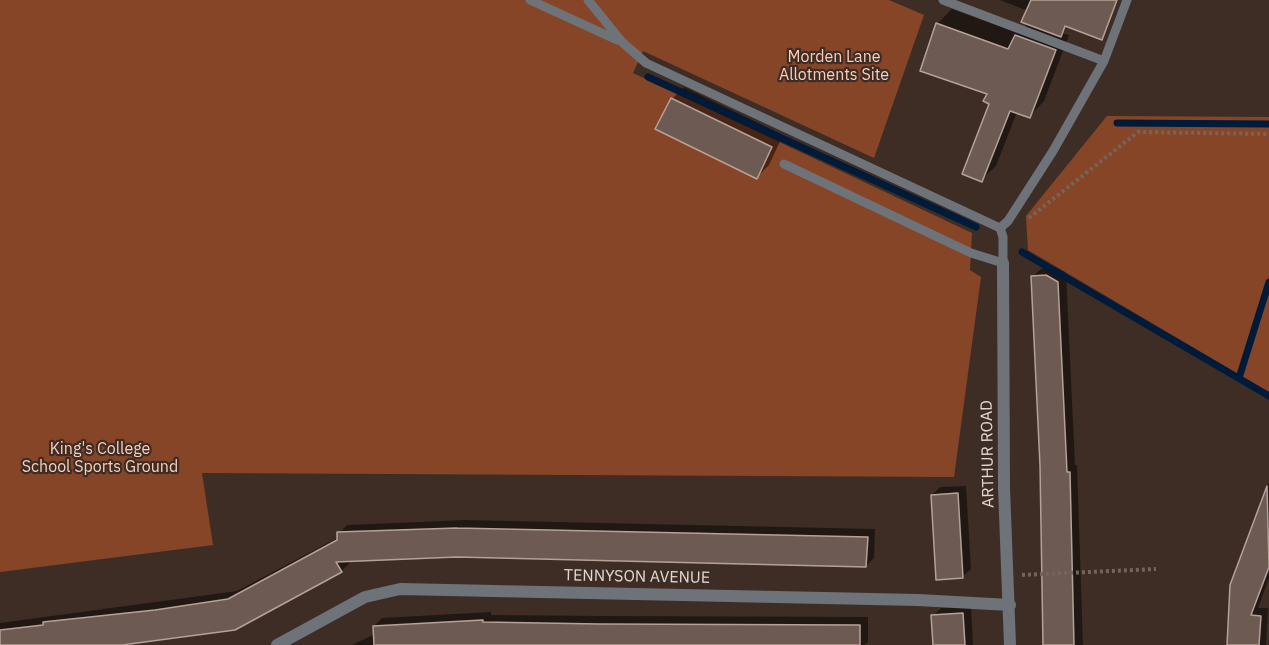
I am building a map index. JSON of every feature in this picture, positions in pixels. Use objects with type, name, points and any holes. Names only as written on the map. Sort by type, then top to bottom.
[{"type":"street","name":"ARTHUR ROAD","points":[[1003,263],[1004,488],[1010,645]]},
{"type":"street","name":"TENNYSON AVENUE","points":[[277,645],[365,597],[400,589],[918,600],[1010,605]]},
{"type":"lane","points":[[530,0],[622,42]]},
{"type":"lane","points":[[588,0],[622,42],[646,63],[1002,232]]},
{"type":"lane","points":[[943,0],[1104,61]]},
{"type":"lane","points":[[784,164],[971,253],[1003,263],[1002,232],[1053,151],[1104,61],[1127,0]]},
{"type":"path","points":[[1002,232],[1138,132],[1269,135]]},
{"type":"path","points":[[1008,575],[1156,569]]},
{"type":"green space","points":[[0,0],[889,0],[924,15],[874,158],[643,51],[633,73],[972,233],[970,270],[981,277],[954,477],[202,473],[213,545],[0,572]]},
{"type":"green space","points":[[1107,116],[1269,117],[1269,392],[1028,250],[1026,216]]},
{"type":"building","points":[[1031,0],[1117,0],[1102,40],[1065,26],[1061,37],[1021,22]]},
{"type":"building","points":[[936,23],[1008,49],[1015,35],[1056,50],[1030,118],[1010,111],[982,182],[962,174],[989,104],[983,101],[987,94],[920,71]]},
{"type":"building","points":[[671,98],[772,147],[757,179],[655,129]]},
{"type":"building","points":[[1046,275],[1058,282],[1067,472],[1070,472],[1074,645],[1043,645],[1040,466],[1031,276]]},
{"type":"building","points":[[1267,486],[1269,567],[1251,615],[1261,616],[1259,645],[1227,645],[1230,585]]},
{"type":"building","points":[[958,493],[963,578],[936,580],[931,495]]},
{"type":"building","points":[[457,528],[868,537],[866,567],[457,557],[336,562],[342,572],[235,630],[122,645],[0,645],[0,630],[43,625],[43,622],[155,610],[228,599],[337,540],[337,532]]},
{"type":"building","points":[[963,613],[965,645],[933,645],[931,615]]},
{"type":"building","points":[[483,620],[483,622],[599,624],[860,625],[860,645],[374,645],[373,626]]},
{"type":"waterway","points":[[648,77],[976,227]]},
{"type":"waterway","points":[[1117,123],[1269,124]]},
{"type":"waterway","points":[[1022,252],[1269,396]]},
{"type":"waterway","points":[[1239,378],[1269,282]]},
{"type":"park label","name":"Morden Lane Allotments Site","points":[[834,66]]},
{"type":"park label","name":"King's College School Sports Ground","points":[[100,458]]}]
